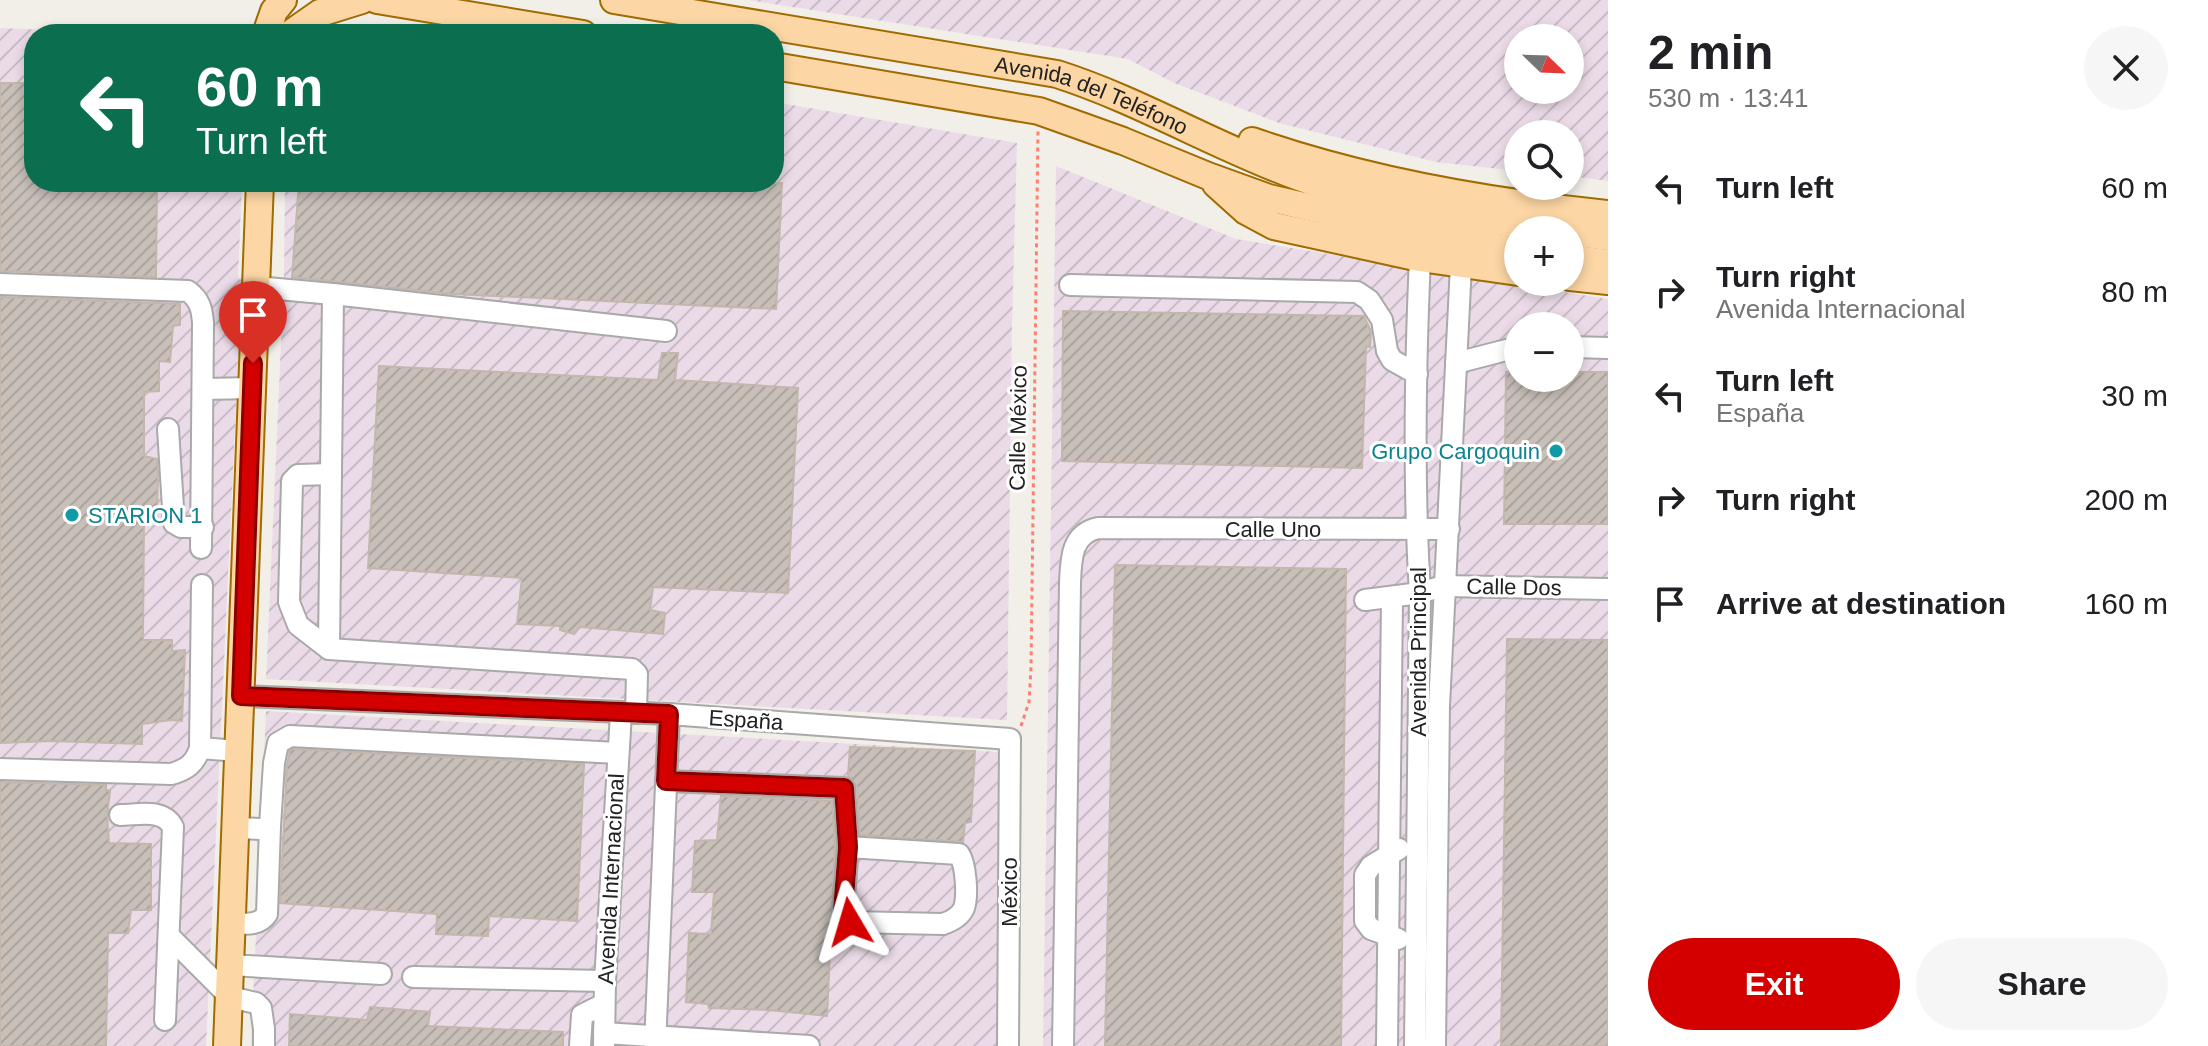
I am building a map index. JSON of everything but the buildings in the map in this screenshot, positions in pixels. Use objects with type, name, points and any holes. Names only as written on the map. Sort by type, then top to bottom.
[{"type":"main road","points":[[269,24],[274,11],[283,0]]},
{"type":"main road","points":[[304,24],[320,13],[362,0]]},
{"type":"main road","points":[[377,0],[522,24]]},
{"type":"main road","name":"Avenida del Teléfono","points":[[614,0],[758,24]]},
{"type":"main road","name":"Avenida del Teléfono","points":[[784,28],[1057,74],[1122,97],[1302,178],[1412,207],[1504,222]]},
{"type":"main road","name":"Avenida del Teléfono","points":[[784,68],[1039,111],[1208,176],[1296,205],[1458,242],[1504,249]]},
{"type":"main road","points":[[1190,130],[1245,139],[1310,160],[1415,186],[1608,214]]},
{"type":"main road","points":[[1208,176],[1246,211],[1274,226],[1420,258],[1504,270]]},
{"type":"main road","points":[[227,1046],[260,192]]},
{"type":"main road","points":[[1584,234],[1608,237]]},
{"type":"main road","points":[[1584,260],[1608,263]]},
{"type":"main road","points":[[1584,278],[1608,281]]},
{"type":"street","name":"Avenida Principal","points":[[1415,1046],[1425,945],[1429,709],[1416,529],[1420,258]]},
{"type":"street","name":"Avenida Principal","points":[[1429,709],[1449,529],[1461,265]]},
{"type":"street","points":[[0,284],[188,291],[197,298],[202,308],[204,389],[201,548]]},
{"type":"street","points":[[1070,285],[1357,292],[1369,300],[1382,320],[1388,356],[1417,374]]},
{"type":"street","points":[[256,287],[666,331]]},
{"type":"street","points":[[329,649],[333,294]]},
{"type":"street","points":[[1584,347],[1608,348]]},
{"type":"street","points":[[1456,363],[1504,351]]},
{"type":"street","points":[[204,389],[252,388]]},
{"type":"street","points":[[168,429],[174,523],[181,527],[203,527]]},
{"type":"street","points":[[329,649],[298,625],[289,602],[292,481],[298,475],[331,474]]},
{"type":"street","name":"Calle Uno","points":[[1063,1046],[1070,572],[1073,551],[1080,536],[1087,530],[1098,528],[1449,529]]},
{"type":"street","points":[[0,769],[171,774],[186,770],[200,748],[202,585]]},
{"type":"street","name":"Calle Dos","points":[[1365,600],[1420,593],[1443,586],[1608,589]]},
{"type":"street","points":[[1389,855],[1392,597]]},
{"type":"street","name":"Avenida Internacional","points":[[329,649],[632,669],[637,674],[618,753],[604,1040]]},
{"type":"street","name":"España","points":[[241,696],[669,714],[1010,739]]},
{"type":"street","points":[[1390,746],[1429,709]]},
{"type":"street","points":[[655,1041],[669,714]]},
{"type":"street","points":[[232,923],[252,924],[267,914],[274,763],[278,743],[290,736],[618,753]]},
{"type":"street","name":"México","points":[[1008,1046],[1010,739]]},
{"type":"street","points":[[200,748],[238,751]]},
{"type":"street","points":[[666,781],[844,788],[848,847],[843,910],[850,922],[943,924],[955,920],[964,908],[965,862],[959,854],[848,847]]},
{"type":"street","points":[[120,815],[161,814],[168,818],[173,827],[165,1020]]},
{"type":"street","points":[[235,828],[262,829],[270,826]]},
{"type":"street","points":[[1425,945],[1371,929],[1365,921],[1365,875],[1371,866],[1389,855],[1427,838]]},
{"type":"street","points":[[169,936],[230,997],[256,1003],[261,1008],[264,1046]]},
{"type":"street","points":[[1387,1046],[1388,936]]},
{"type":"street","name":"Avenida Principal","points":[[1425,945],[1435,1046]]},
{"type":"street","points":[[231,965],[381,974]]},
{"type":"street","points":[[413,977],[605,981]]},
{"type":"street","points":[[580,1046],[582,1015],[604,1004]]},
{"type":"street","points":[[604,1040],[809,1046]]},
{"type":"path","name":"Calle México","points":[[1010,739],[1027,714],[1031,686],[1039,111]]},
{"type":"shaded area","points":[[748,0],[1608,0],[1608,181],[1584,178],[1584,120],[1504,120],[1504,169],[1436,162],[1279,123],[1174,83],[1128,59]]},
{"type":"shaded area","points":[[0,28],[24,29],[24,192],[242,192],[238,278],[242,280],[206,1046],[0,1046]]},
{"type":"shaded area","points":[[784,104],[1017,143],[1007,720],[266,679],[285,192],[784,192]]},
{"type":"shaded area","points":[[1056,166],[1236,239],[1504,282],[1504,296],[1584,295],[1608,299],[1608,1046],[1043,1046]]},
{"type":"shaded area","points":[[266,711],[1000,752],[998,1046],[251,1046]]},
{"type":"place","name":"Grupo Cargoquin","points":[[1556,451]]},
{"type":"place","name":"STARION 1","points":[[72,515]]},
{"type":"route","points":[[253,363],[241,696],[669,714],[666,781],[844,788],[848,847],[843,910],[850,922]]}]
